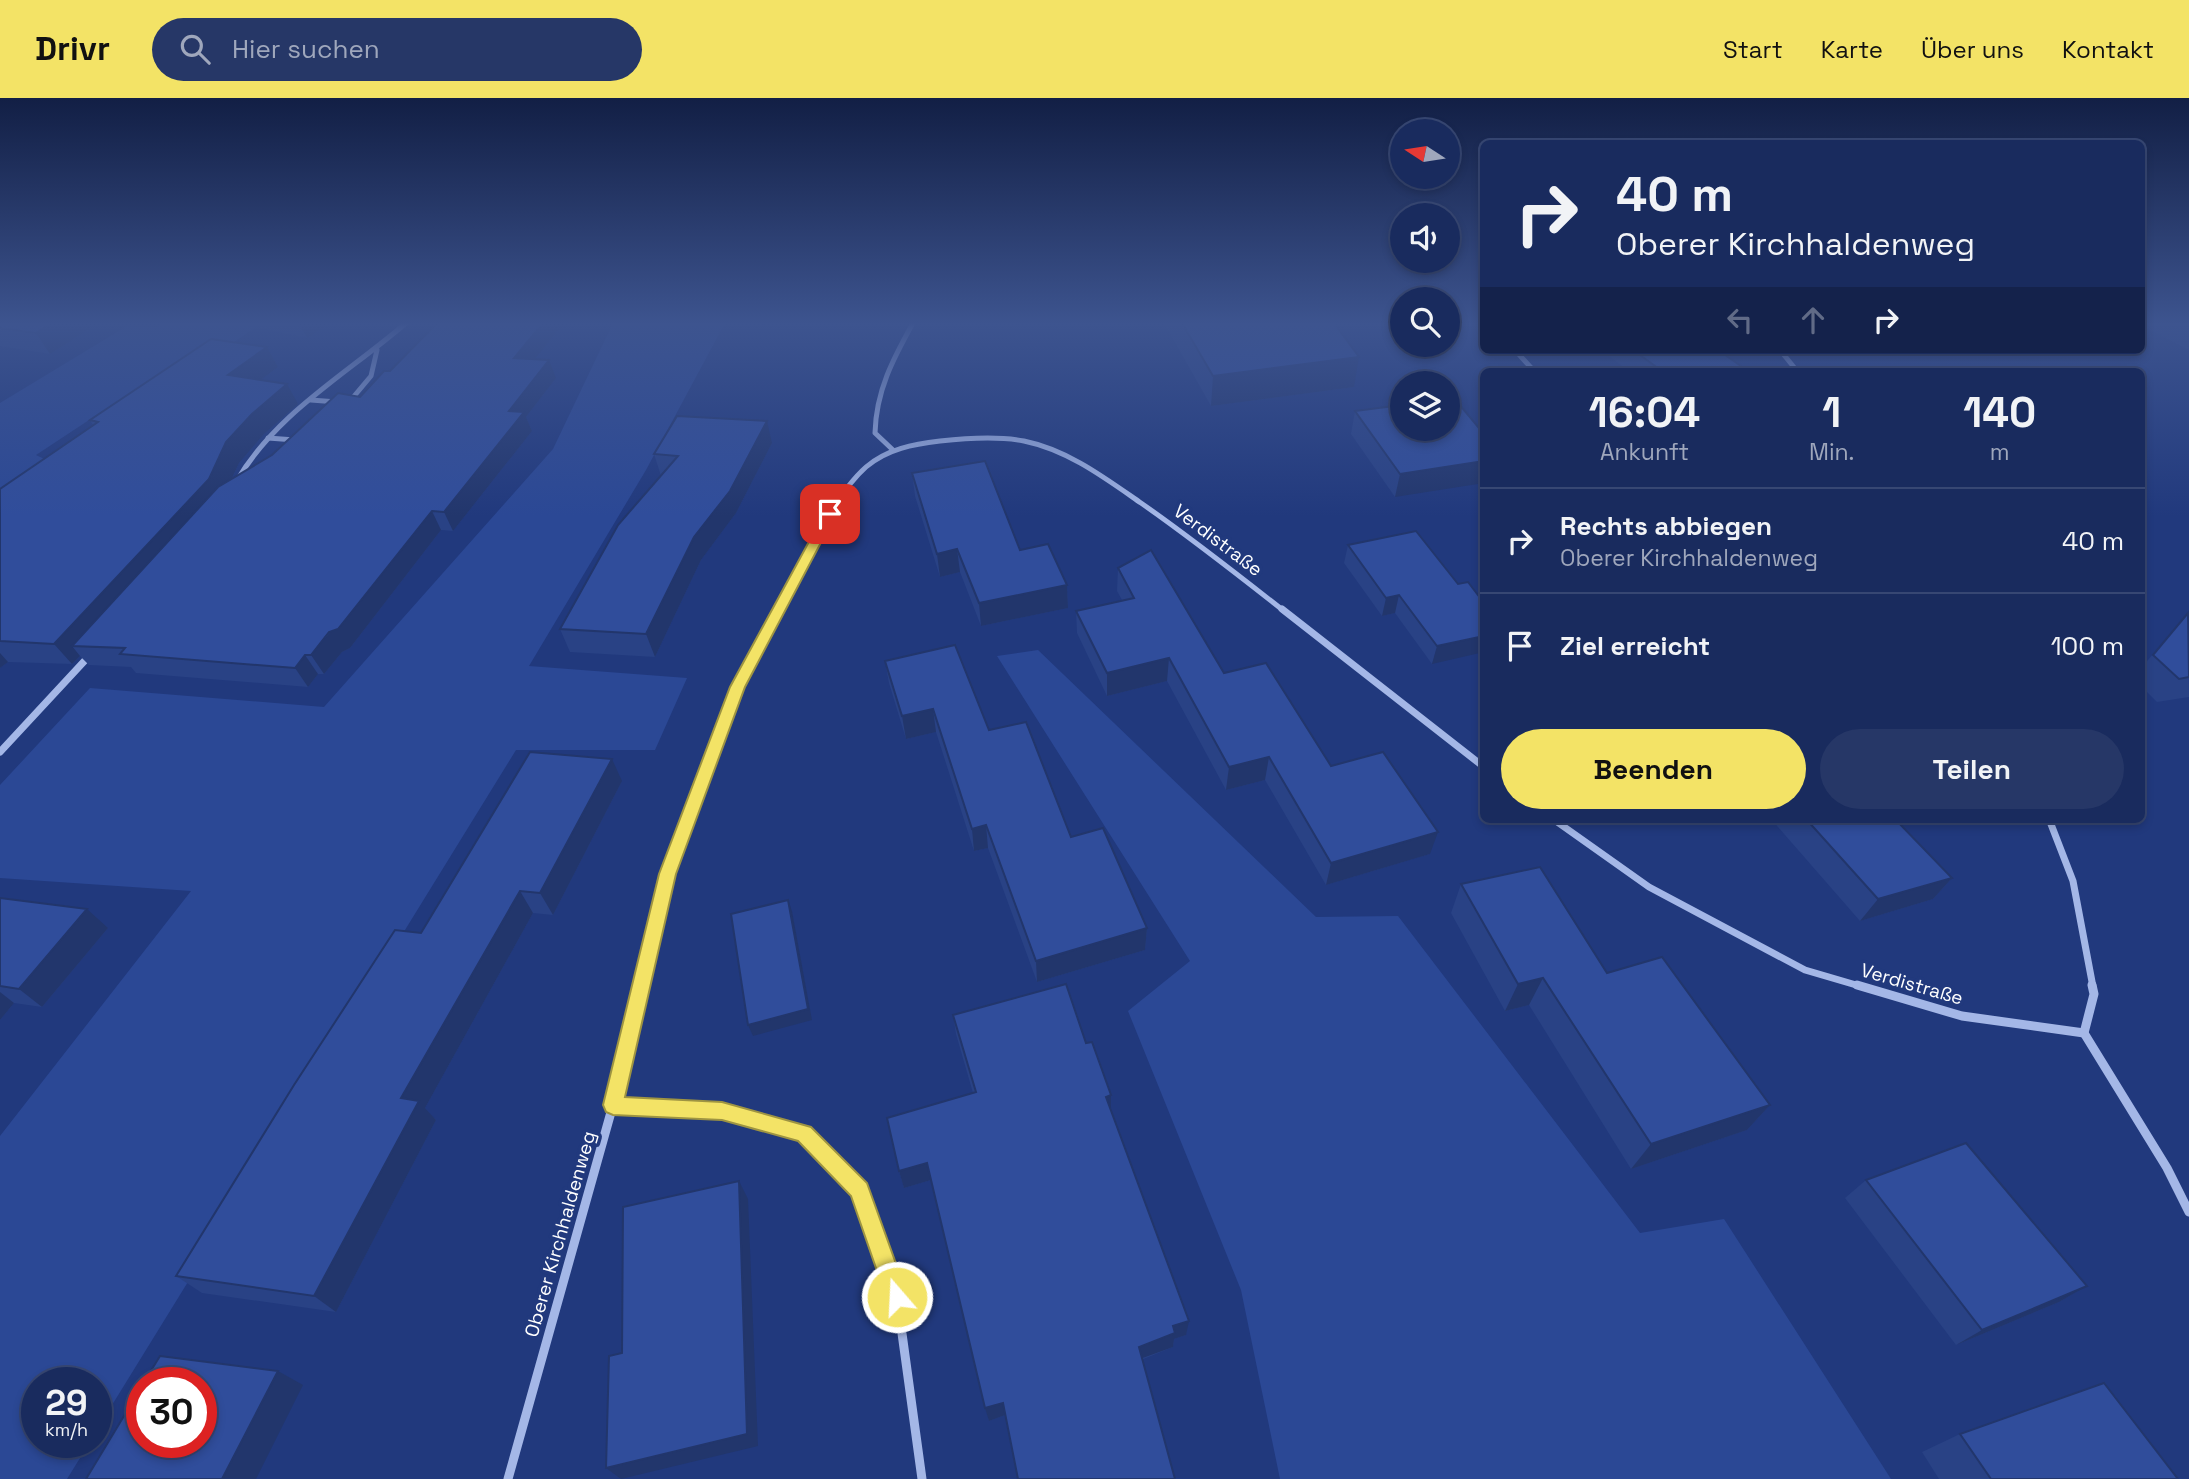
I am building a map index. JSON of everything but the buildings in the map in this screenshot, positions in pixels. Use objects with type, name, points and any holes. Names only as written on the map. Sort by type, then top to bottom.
[{"type":"street","points":[[232,490],[243,466],[268,438],[325,387]]},
{"type":"street","points":[[311,400],[349,403],[362,387]]},
{"type":"street","points":[[881,387],[874,409],[876,433],[893,450]]},
{"type":"street","points":[[268,438],[309,442]]},
{"type":"street","name":"Verdistraße","points":[[893,450],[921,443],[967,438],[1024,441],[1066,455],[1107,479],[1189,537],[1480,764]]},
{"type":"street","name":"Oberer Kirchhaldenweg","points":[[508,1479],[613,1105],[667,874],[738,687],[830,514],[855,478],[868,465],[893,450]]},
{"type":"street","points":[[0,752],[97,648]]},
{"type":"street","name":"Verdistraße","points":[[1559,823],[1649,887],[1805,970],[1962,1016],[2084,1033]]},
{"type":"street","points":[[2051,823],[2073,881],[2094,994],[2084,1033],[2167,1168],[2189,1212]]},
{"type":"street","points":[[613,1105],[722,1111],[804,1134],[860,1190],[897,1297],[922,1479]]},
{"type":"shaded area","points":[[26,387],[167,387],[162,391],[130,393],[36,455],[65,469],[0,513],[0,403]]},
{"type":"shaded area","points":[[582,387],[690,387],[646,470],[529,666],[687,678],[655,750],[516,750],[135,1367],[126,1367],[126,1382],[112,1405],[112,1367],[21,1367],[21,1458],[80,1458],[67,1479],[0,1479],[0,1136],[191,891],[0,878],[0,785],[90,688],[324,707],[553,449]]},
{"type":"shaded area","points":[[1038,650],[1316,917],[1398,916],[1640,1233],[1724,1219],[1891,1479],[1280,1479],[1241,1290],[1128,1011],[1190,961],[997,656]]},
{"type":"route","points":[[830,514],[738,687],[667,874],[613,1105],[722,1111],[804,1134],[860,1190],[897,1297]]}]
